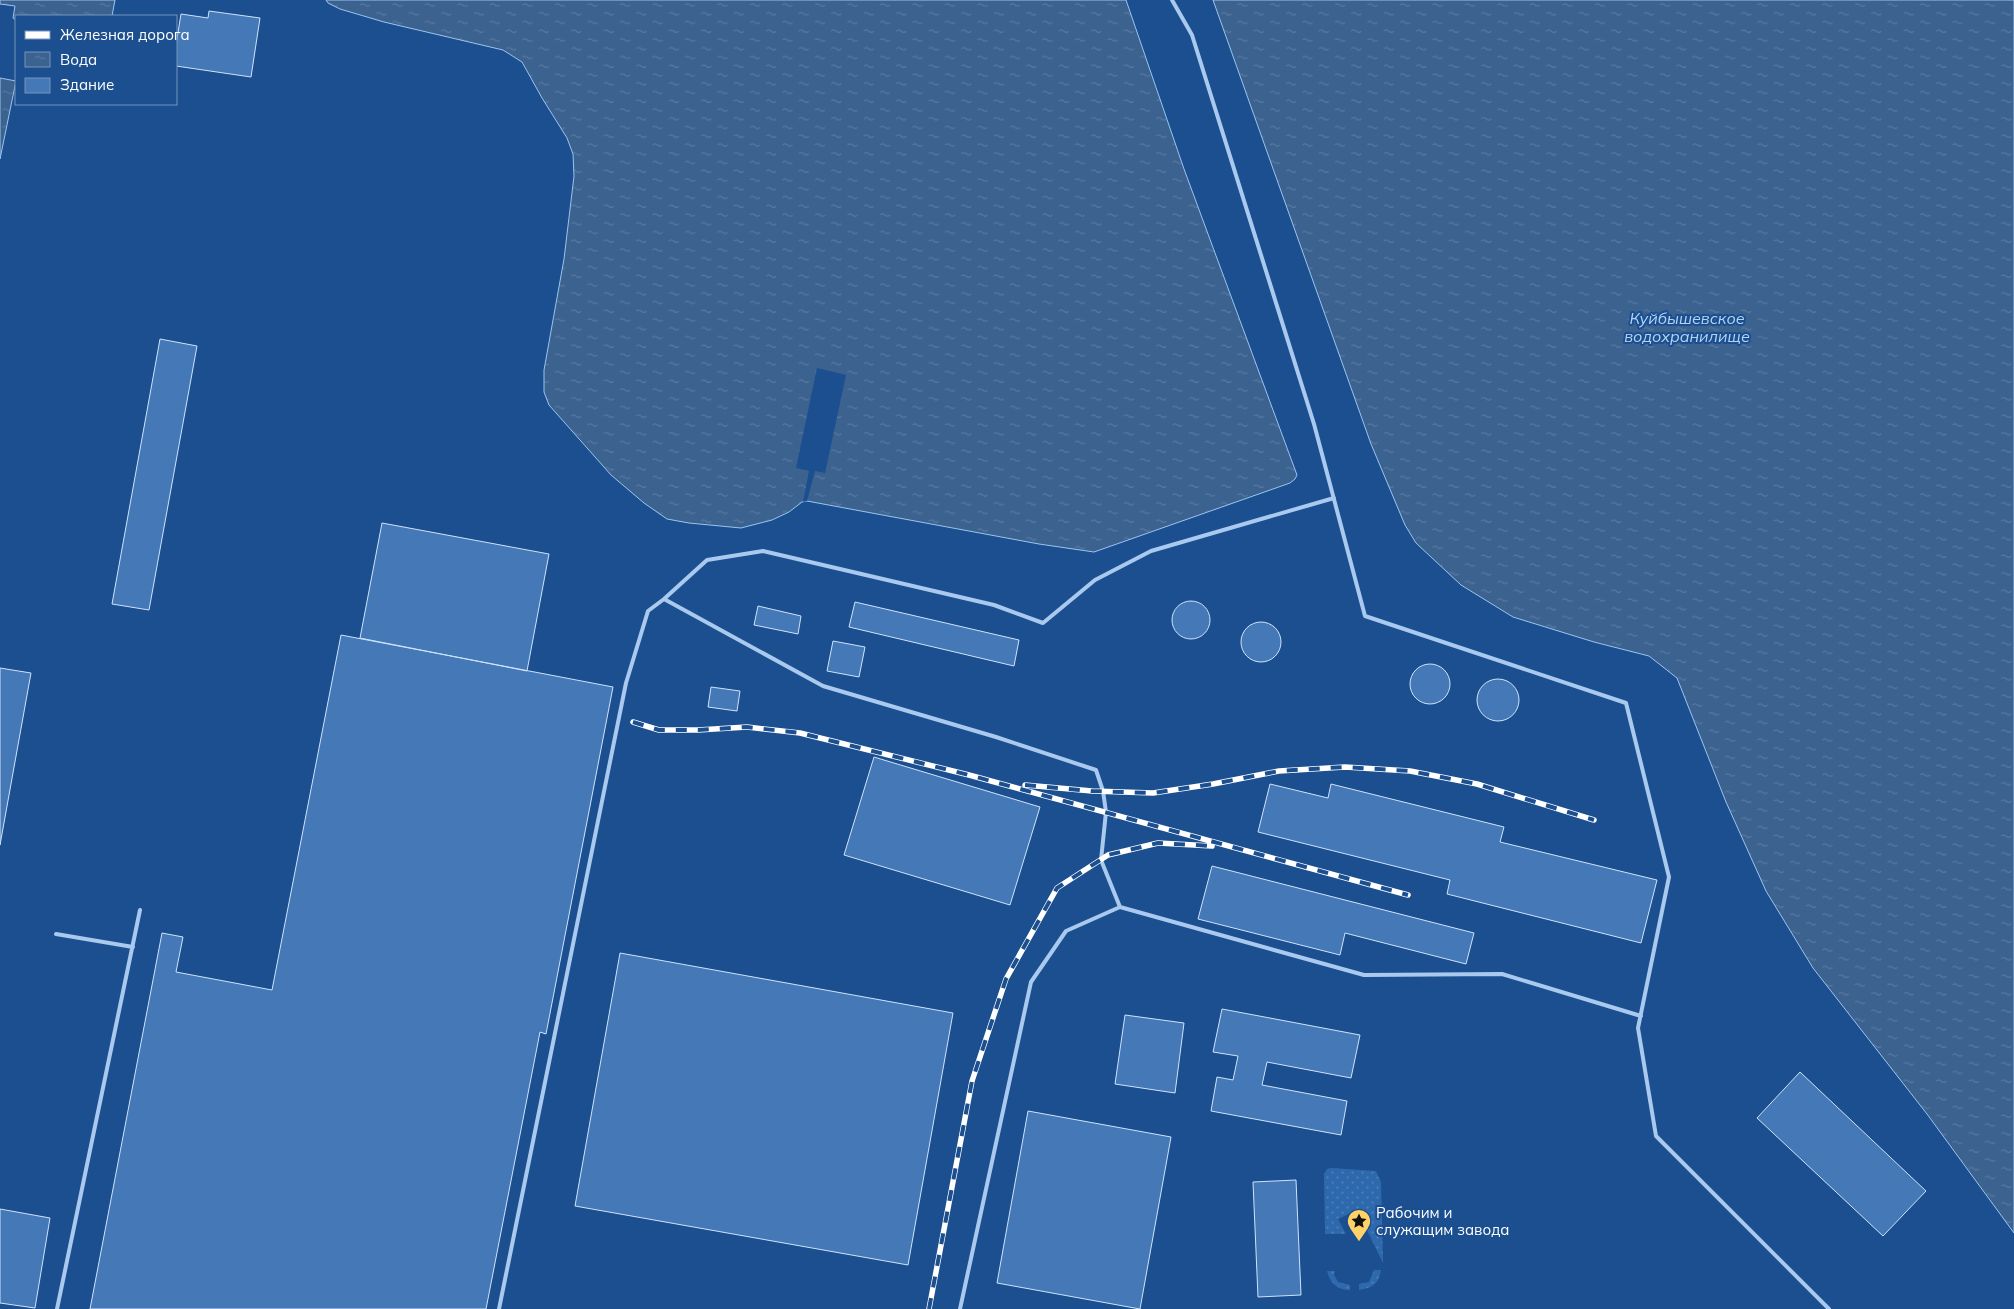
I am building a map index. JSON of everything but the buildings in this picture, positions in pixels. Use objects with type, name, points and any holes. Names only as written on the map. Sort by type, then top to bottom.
[{"type":"lane","points":[[1172,0],[1192,35],[1314,424],[1365,616],[1626,703],[1669,877],[1638,1028],[1656,1136],[1829,1309]]},
{"type":"lane","points":[[499,1309],[626,683],[648,611],[707,560],[763,551],[994,604],[1044,623],[1095,580],[1151,551],[1334,498]]},
{"type":"lane","points":[[664,599],[823,686],[996,737],[1096,770],[1103,791],[1106,812],[1101,860],[1120,906]]},
{"type":"lane","points":[[960,1309],[1031,982],[1066,931],[1120,906],[1364,975],[1502,974],[1641,1016]]},
{"type":"lane","points":[[57,1309],[140,910]]},
{"type":"lane","points":[[56,934],[133,947]]},
{"type":"shaded area","points":[[1327,1169],[1376,1171],[1381,1182],[1383,1263],[1357,1210],[1338,1219],[1346,1234],[1325,1234],[1324,1174]]},
{"type":"shaded area","points":[[1374,1270],[1381,1270],[1377,1282],[1368,1288],[1359,1290],[1359,1284],[1369,1282]]},
{"type":"shaded area","points":[[1327,1271],[1335,1271],[1334,1275],[1338,1282],[1350,1285],[1350,1290],[1341,1289],[1335,1285]]},
{"type":"water","points":[[0,0],[115,0],[112,15],[15,15],[15,19],[13,18],[15,6],[0,4]]},
{"type":"water","points":[[326,0],[1126,0],[1184,169],[1297,475],[1290,483],[1094,552],[1039,544],[807,501],[802,502],[789,512],[772,520],[741,528],[667,519],[644,503],[611,475],[549,405],[544,392],[544,370],[564,259],[574,176],[573,154],[567,138],[522,62],[503,50],[384,22],[340,9]]},
{"type":"water","name":"Куйбышевское водохранилище","points":[[1213,0],[2014,0],[2014,1233],[1927,1114],[1813,968],[1766,891],[1726,802],[1677,678],[1649,656],[1594,642],[1513,617],[1461,585],[1416,543],[1405,525],[1371,444]]},
{"type":"water","points":[[0,78],[15,81],[15,86],[0,159]]},
{"type":"pier","points":[[817,368],[846,375],[825,473],[815,471],[807,501],[803,502],[809,471],[796,468]]},
{"type":"railway","points":[[633,722],[659,730],[747,727],[800,733],[969,775],[1408,895]]},
{"type":"railway","points":[[1025,785],[1092,791],[1153,793],[1279,771],[1345,767],[1410,771],[1477,784],[1594,820]]},
{"type":"railway","points":[[929,1309],[972,1081],[1006,979],[1057,888],[1108,855],[1158,843],[1212,846]]},
{"type":"place","name":"Рабочим и служащим завода","points":[[1359,1242]]}]
